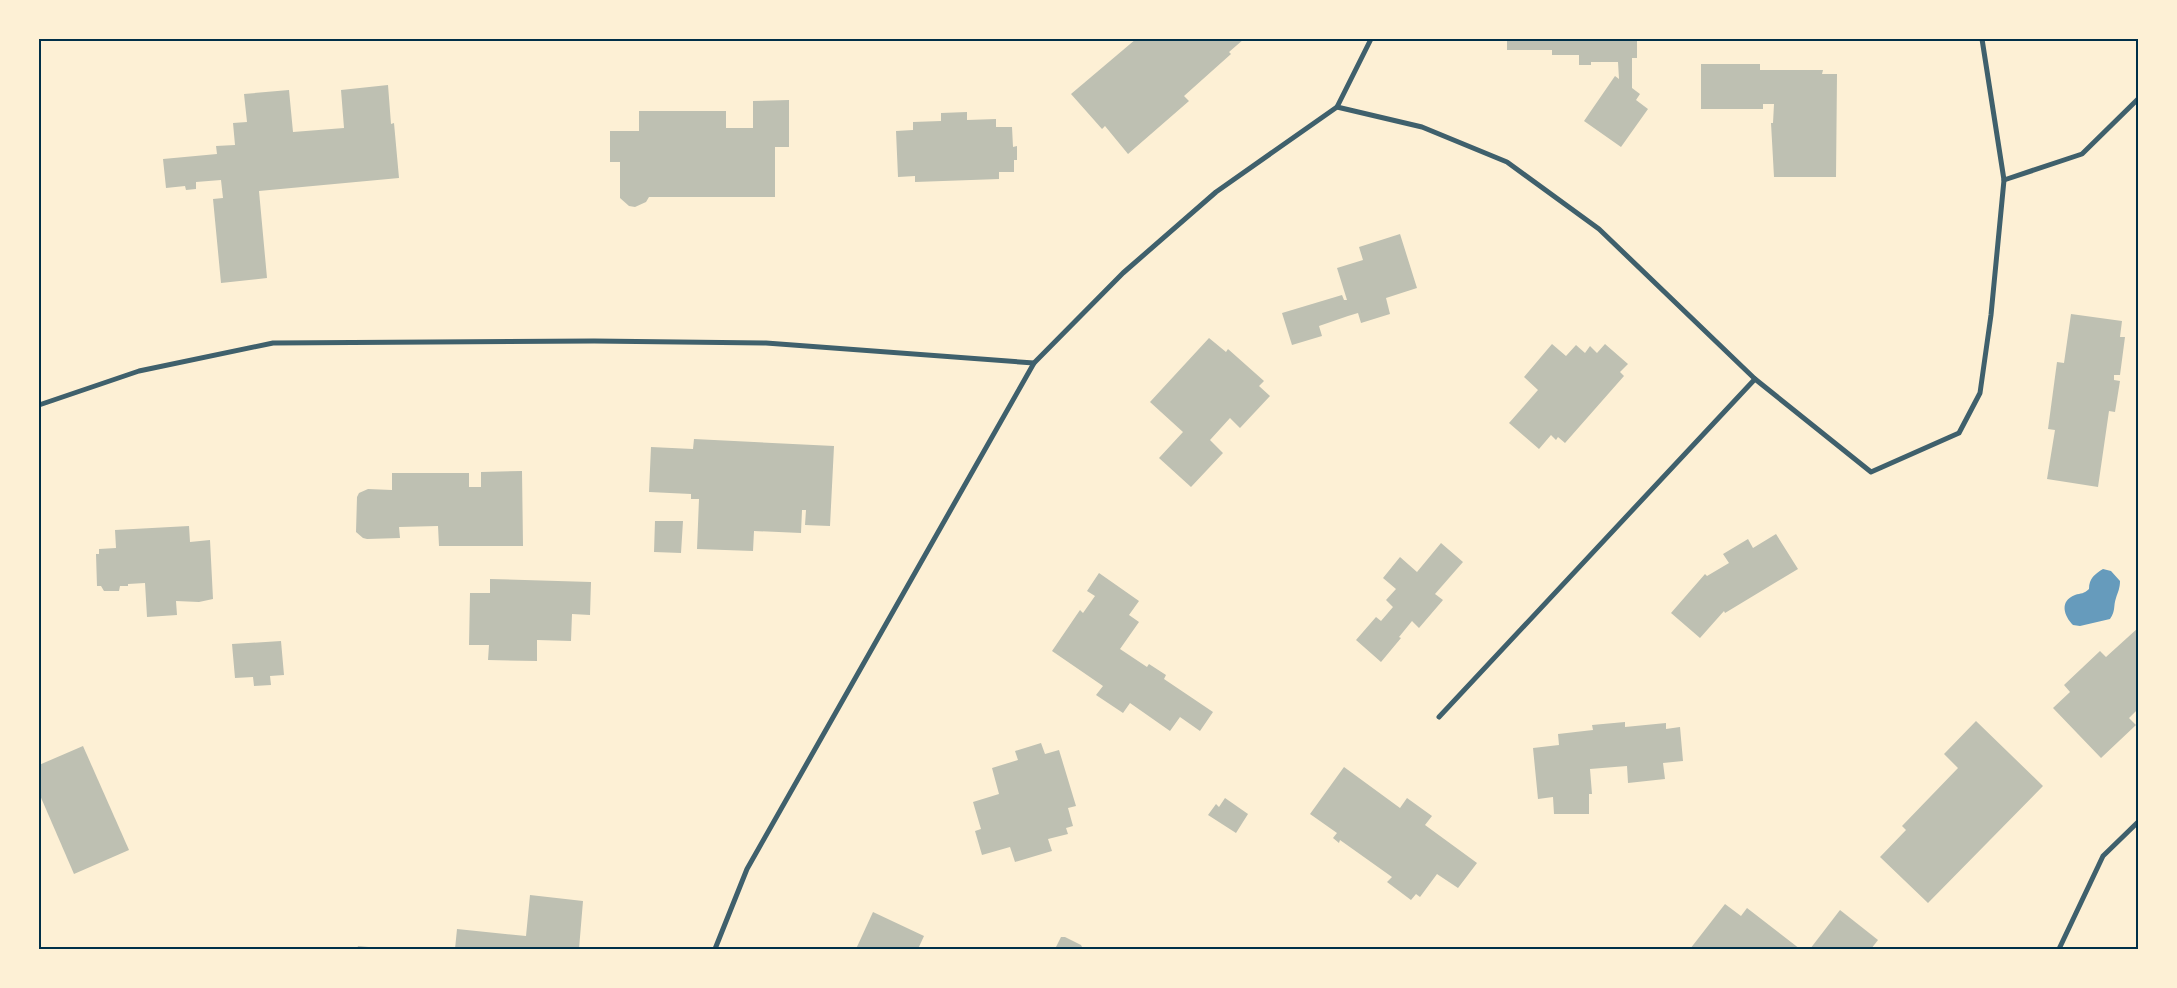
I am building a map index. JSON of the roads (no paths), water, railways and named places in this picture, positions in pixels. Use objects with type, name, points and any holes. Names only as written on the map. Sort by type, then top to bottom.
[{"type":"street","points":[[715,949],[748,869],[1034,363],[1123,273],[1216,192],[1338,107],[1371,39]]},
{"type":"street","points":[[1338,107],[1422,127],[1507,162],[1599,229],[1755,379],[1871,472],[1959,433],[1980,393],[1991,315],[2004,180],[1982,39]]},
{"type":"street","points":[[2004,180],[2082,154],[2138,99]]},
{"type":"street","points":[[39,405],[139,371],[273,343],[594,341],[766,343],[1034,363]]},
{"type":"street","points":[[1439,717],[1755,379]]},
{"type":"street","points":[[2059,949],[2103,856],[2138,822]]},
{"type":"water","points":[[2103,569],[2111,571],[2120,581],[2112,616],[2110,619],[2080,626],[2073,625],[2065,613],[2067,601],[2075,595],[2087,591],[2093,577]]}]
